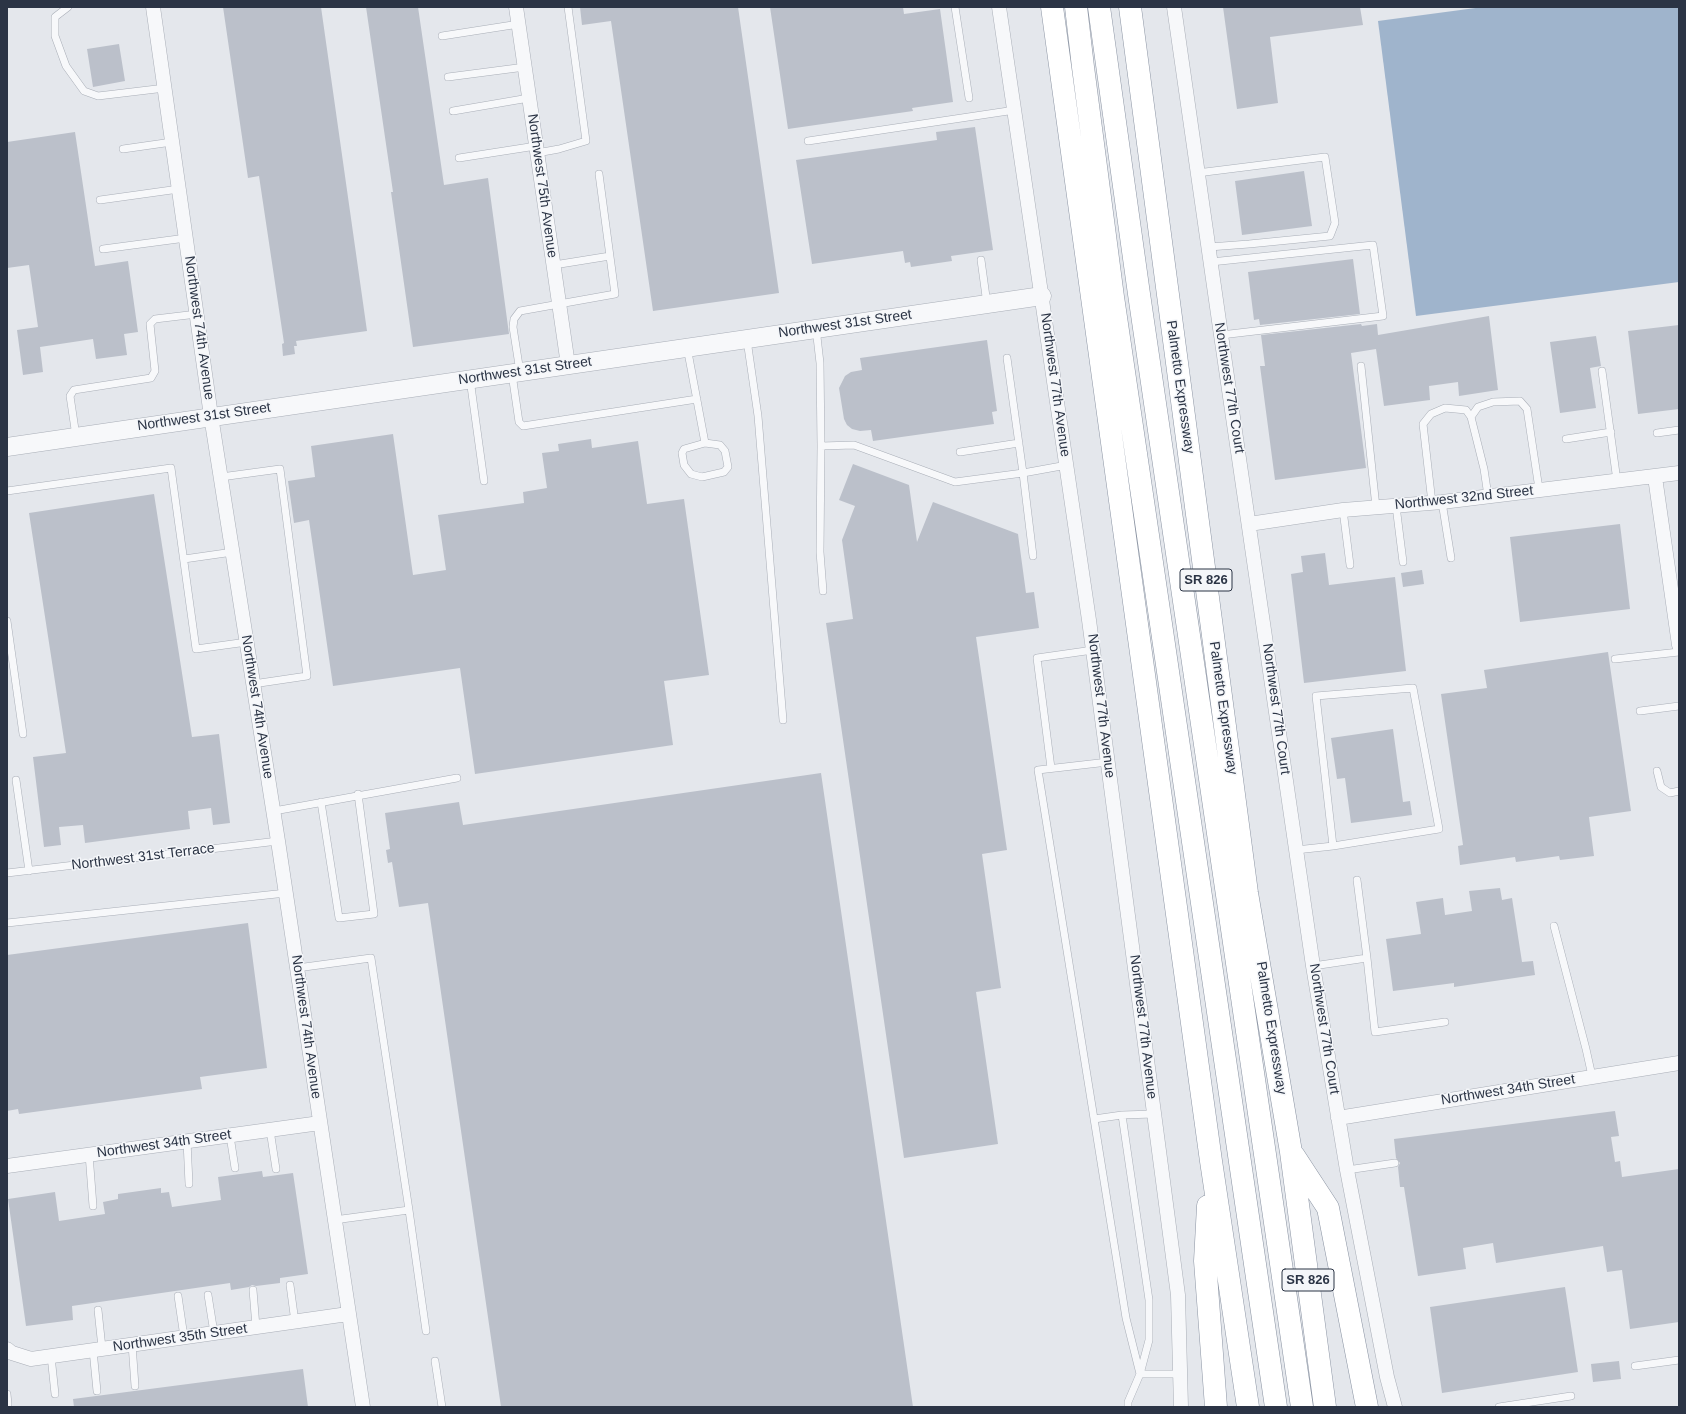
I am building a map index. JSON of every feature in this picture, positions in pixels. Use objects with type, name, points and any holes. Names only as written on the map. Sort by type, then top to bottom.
[{"type":"highway","points":[[1052,7],[1211,1161],[1248,1407]]},
{"type":"highway","points":[[1076,7],[1114,305],[1276,1407]]},
{"type":"highway","points":[[1099,7],[1138,287],[1302,1407]]},
{"type":"highway","name":"Palmetto Expressway","points":[[1130,7],[1247,893],[1291,1152],[1325,1407]]},
{"type":"highway","points":[[1291,1152],[1328,1208],[1367,1407]]},
{"type":"highway","points":[[1211,1161],[1205,1261],[1216,1407]]},
{"type":"street","name":"Northwest 74th Avenue","points":[[153,7],[212,416],[274,811],[363,1407]]},
{"type":"street","name":"Northwest 75th Avenue","points":[[516,7],[568,364]]},
{"type":"street","name":"Northwest 77th Avenue","points":[[999,7],[1093,650],[1178,1295],[1181,1407]]},
{"type":"street","name":"Northwest 77th Court","points":[[1174,7],[1314,966],[1347,1170],[1387,1377],[1395,1407]]},
{"type":"street","name":"Northwest 31st Street","points":[[7,446],[1042,296]]},
{"type":"street","name":"Northwest 32nd Street","points":[[1250,524],[1343,510],[1437,503],[1679,474]]},
{"type":"street","points":[[1655,477],[1679,645]]},
{"type":"street","name":"Northwest 34th Street","points":[[1338,1118],[1679,1063]]},
{"type":"street","name":"Northwest 34th Street","points":[[7,1166],[320,1123]]},
{"type":"street","name":"Northwest 35th Street","points":[[9,1354],[31,1358],[51,1356],[348,1314]]},
{"type":"lane","points":[[68,7],[55,17],[55,36],[66,66],[84,91],[98,96],[165,88]]},
{"type":"lane","points":[[459,158],[537,149],[559,150],[586,141],[568,7]]},
{"type":"lane","points":[[955,7],[969,98]]},
{"type":"lane","points":[[442,36],[519,24]]},
{"type":"lane","points":[[448,77],[525,67]]},
{"type":"lane","points":[[453,111],[530,98]]},
{"type":"lane","points":[[808,141],[1015,110]]},
{"type":"lane","points":[[123,149],[172,142]]},
{"type":"lane","points":[[1198,173],[1325,157],[1335,222],[1330,236],[1209,247]]},
{"type":"lane","points":[[599,174],[615,294],[520,310],[516,314],[513,327],[519,422],[523,426],[697,399]]},
{"type":"lane","points":[[100,200],[179,189]]},
{"type":"lane","points":[[103,249],[186,238]]},
{"type":"lane","points":[[1211,262],[1373,245],[1383,316],[1221,335]]},
{"type":"lane","points":[[554,265],[610,256]]},
{"type":"lane","points":[[981,260],[987,304]]},
{"type":"lane","points":[[76,436],[70,396],[74,390],[151,378],[155,372],[150,324],[155,320],[197,314]]},
{"type":"lane","points":[[816,328],[820,363],[820,552],[823,591]]},
{"type":"lane","points":[[747,338],[758,416],[783,720]]},
{"type":"lane","points":[[687,347],[705,443]]},
{"type":"lane","points":[[1007,358],[1033,556]]},
{"type":"lane","points":[[1361,366],[1376,507]]},
{"type":"lane","points":[[1602,371],[1617,481]]},
{"type":"lane","points":[[470,379],[484,481]]},
{"type":"lane","points":[[1471,417],[1478,407],[1493,402],[1520,401],[1527,409],[1539,490]]},
{"type":"lane","points":[[1451,558],[1437,503],[1423,424],[1431,414],[1445,408],[1466,410],[1471,417],[1484,470],[1488,496]]},
{"type":"lane","points":[[1657,434],[1679,430]]},
{"type":"lane","points":[[1566,439],[1611,432]]},
{"type":"lane","points":[[705,443],[720,445],[725,451],[728,466],[724,472],[702,477],[691,474],[684,465],[682,453],[684,449],[705,443]]},
{"type":"lane","points":[[960,452],[1019,443]]},
{"type":"lane","points":[[821,446],[854,445],[955,482],[1023,473],[1067,465]]},
{"type":"lane","points":[[7,492],[172,468],[196,649],[247,642]]},
{"type":"lane","points":[[221,476],[280,469],[308,676],[253,684]]},
{"type":"lane","points":[[1396,506],[1403,562]]},
{"type":"lane","points":[[1343,510],[1350,565]]},
{"type":"lane","points":[[184,559],[233,552]]},
{"type":"lane","points":[[7,621],[24,734]]},
{"type":"lane","points":[[1051,768],[1037,658],[1093,650]]},
{"type":"lane","points":[[1615,659],[1679,652]]},
{"type":"lane","points":[[1296,850],[1333,846],[1439,829],[1413,688],[1316,696],[1333,846]]},
{"type":"lane","points":[[1640,711],[1679,706]]},
{"type":"lane","points":[[1108,762],[1038,770],[1126,1318],[1140,1374]]},
{"type":"lane","points":[[1657,771],[1661,787],[1670,793],[1679,791]]},
{"type":"lane","points":[[274,811],[358,794],[457,778]]},
{"type":"lane","points":[[16,780],[29,871]]},
{"type":"lane","points":[[321,802],[339,918],[374,914],[358,794]]},
{"type":"lane","name":"Northwest 31st Terrace","points":[[7,873],[278,841]]},
{"type":"lane","points":[[1357,880],[1368,958],[1375,1032],[1445,1022]]},
{"type":"lane","points":[[7,923],[286,893]]},
{"type":"lane","points":[[1554,926],[1592,1076]]},
{"type":"lane","points":[[297,968],[371,958],[410,1210],[426,1331]]},
{"type":"lane","points":[[1314,966],[1368,958]]},
{"type":"lane","points":[[1094,1119],[1154,1114]]},
{"type":"lane","points":[[1122,1116],[1149,1300],[1148,1340],[1140,1374],[1128,1402],[1128,1407]]},
{"type":"lane","points":[[270,1130],[276,1169]]},
{"type":"lane","points":[[230,1136],[235,1168]]},
{"type":"lane","points":[[187,1141],[189,1184]]},
{"type":"lane","points":[[89,1154],[94,1206]]},
{"type":"lane","points":[[1347,1170],[1395,1163]]},
{"type":"lane","points":[[334,1220],[410,1210]]},
{"type":"lane","points":[[290,1285],[295,1322]]},
{"type":"lane","points":[[253,1290],[256,1327]]},
{"type":"lane","points":[[208,1295],[214,1333]]},
{"type":"lane","points":[[178,1296],[184,1337]]},
{"type":"lane","points":[[98,1310],[98,1391]]},
{"type":"lane","points":[[132,1344],[135,1386]]},
{"type":"lane","points":[[51,1356],[55,1394]]},
{"type":"lane","points":[[1635,1366],[1679,1360]]},
{"type":"lane","points":[[435,1361],[442,1407]]},
{"type":"lane","points":[[1140,1374],[1180,1374]]},
{"type":"lane","points":[[7,1394],[8,1404]]},
{"type":"lane","points":[[1499,1407],[1571,1396]]},
{"type":"water","points":[[1483,7],[1679,7],[1679,282],[1416,316],[1378,21]]},
{"type":"building","points":[[223,7],[321,7],[367,331],[296,341],[297,346],[294,346],[295,354],[283,356],[282,344],[284,343],[259,176],[248,178]]},
{"type":"building","points":[[366,7],[418,7],[444,185],[488,178],[509,334],[413,347],[391,192],[393,192]]},
{"type":"building","points":[[580,7],[738,7],[779,293],[653,311],[611,21],[582,25]]},
{"type":"building","points":[[770,7],[903,7],[904,14],[940,9],[953,102],[912,108],[913,111],[788,129]]},
{"type":"building","points":[[1223,7],[1360,7],[1363,25],[1270,37],[1278,103],[1237,109]]},
{"type":"building","points":[[119,44],[125,81],[93,87],[87,49]]},
{"type":"building","points":[[975,127],[993,250],[951,256],[952,261],[911,267],[910,262],[905,263],[903,251],[812,264],[796,160],[937,140],[936,132]]},
{"type":"building","points":[[75,132],[95,266],[128,261],[138,332],[124,334],[127,355],[96,359],[93,339],[40,347],[43,372],[23,375],[17,330],[38,327],[29,265],[7,268],[7,142]]},
{"type":"building","points":[[1304,171],[1312,226],[1242,235],[1235,181]]},
{"type":"building","points":[[1353,259],[1360,314],[1260,325],[1259,319],[1254,320],[1248,272]]},
{"type":"building","points":[[1489,316],[1498,390],[1459,396],[1458,382],[1429,386],[1430,400],[1384,406],[1376,349],[1351,353],[1366,468],[1275,480],[1260,366],[1265,366],[1261,335],[1361,324],[1362,326],[1377,324],[1378,335]]},
{"type":"building","points":[[1679,325],[1679,409],[1638,414],[1628,331]]},
{"type":"building","points":[[1596,336],[1601,366],[1590,368],[1596,408],[1560,413],[1550,342]]},
{"type":"building","points":[[987,340],[997,411],[992,412],[994,424],[873,441],[871,430],[860,431],[852,429],[847,425],[844,419],[839,388],[845,376],[851,372],[862,370],[860,358]]},
{"type":"building","points":[[393,434],[413,575],[446,570],[438,515],[524,503],[523,492],[547,488],[542,453],[559,451],[558,444],[591,439],[592,448],[638,441],[647,504],[684,499],[709,675],[664,681],[673,745],[475,774],[460,668],[333,686],[309,520],[294,523],[288,481],[315,477],[311,446]]},
{"type":"building","points":[[853,464],[909,485],[917,542],[933,502],[1018,534],[1026,593],[1034,592],[1039,628],[976,637],[1007,850],[982,854],[1001,988],[976,992],[998,1144],[904,1158],[826,623],[853,619],[842,540],[855,506],[839,500]]},
{"type":"building","points":[[154,494],[192,737],[219,734],[230,823],[213,825],[211,808],[188,811],[190,829],[85,843],[83,825],[59,827],[61,845],[44,847],[33,757],[66,753],[29,513]]},
{"type":"building","points":[[1620,524],[1630,609],[1520,622],[1510,537]]},
{"type":"building","points":[[1325,553],[1329,585],[1395,577],[1406,671],[1304,683],[1291,574],[1303,572],[1301,556]]},
{"type":"building","points":[[1422,570],[1424,584],[1403,587],[1401,573]]},
{"type":"building","points":[[1608,652],[1631,811],[1589,817],[1594,856],[1560,860],[1559,856],[1516,862],[1515,857],[1460,865],[1458,846],[1463,845],[1441,694],[1487,688],[1484,670]]},
{"type":"building","points":[[1393,729],[1403,802],[1410,801],[1412,815],[1351,823],[1345,778],[1337,779],[1331,738]]},
{"type":"building","points":[[821,773],[913,1407],[501,1407],[428,903],[399,907],[392,862],[388,863],[386,850],[390,849],[385,813],[459,802],[463,825]]},
{"type":"building","points":[[1500,888],[1502,900],[1512,898],[1522,962],[1533,961],[1535,975],[1454,987],[1454,983],[1393,991],[1386,939],[1421,934],[1416,902],[1443,898],[1445,915],[1472,911],[1469,891]]},
{"type":"building","points":[[248,923],[267,1068],[200,1077],[202,1089],[19,1114],[18,1109],[7,1111],[7,955]]},
{"type":"building","points":[[1615,1111],[1619,1136],[1611,1137],[1615,1162],[1620,1161],[1622,1177],[1679,1169],[1679,1322],[1630,1329],[1622,1270],[1607,1272],[1603,1246],[1496,1263],[1493,1243],[1463,1248],[1466,1269],[1418,1276],[1404,1187],[1400,1187],[1398,1167],[1400,1163],[1396,1158],[1394,1139]]},
{"type":"building","points":[[262,1171],[263,1177],[293,1173],[308,1274],[280,1278],[280,1283],[256,1286],[252,1285],[249,1287],[231,1290],[230,1283],[72,1306],[73,1320],[26,1326],[8,1199],[55,1192],[59,1221],[105,1214],[103,1202],[118,1199],[118,1194],[161,1188],[161,1193],[169,1192],[172,1207],[221,1200],[218,1177]]},
{"type":"building","points":[[1565,1287],[1578,1372],[1442,1393],[1430,1307]]},
{"type":"building","points":[[1619,1361],[1621,1379],[1593,1382],[1591,1364]]},
{"type":"building","points":[[303,1369],[308,1407],[74,1407],[73,1399]]}]
